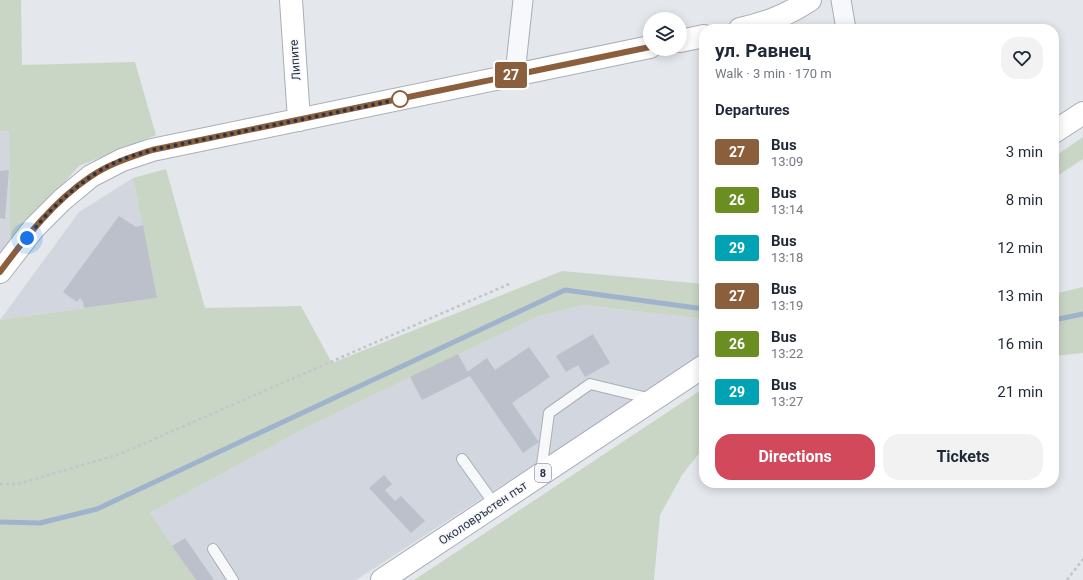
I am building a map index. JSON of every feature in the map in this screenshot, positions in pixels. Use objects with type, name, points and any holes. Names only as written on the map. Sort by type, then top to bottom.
[{"type":"main road","name":"Липите","points":[[291,0],[299,120]]},
{"type":"main road","points":[[761,24],[769,22],[794,10],[810,0]]},
{"type":"main road","points":[[687,40],[699,37]]},
{"type":"main road","points":[[1,269],[34,228],[62,200],[90,176],[122,160],[152,150],[643,48]]},
{"type":"main road","points":[[1059,129],[1083,113]]},
{"type":"main road","name":"Околовръстен път","points":[[382,580],[699,369]]},
{"type":"street","points":[[515,74],[523,0]]},
{"type":"street","points":[[841,0],[845,24]]},
{"type":"lane","points":[[541,474],[549,414],[590,384],[653,400]]},
{"type":"lane","points":[[462,459],[495,505]]},
{"type":"lane","points":[[213,549],[233,580]]},
{"type":"path","points":[[0,484],[18,484],[120,454],[509,284]]},
{"type":"path","points":[[1067,580],[1083,559]]},
{"type":"shaded area","points":[[9,130],[10,243],[0,256],[0,131]]},
{"type":"shaded area","points":[[133,178],[157,298],[0,320],[79,212]]},
{"type":"shaded area","points":[[584,305],[699,318],[699,357],[356,580],[196,580],[150,513],[311,425],[539,316]]},
{"type":"green space","points":[[0,0],[21,0],[22,65],[135,62],[156,135],[79,166],[10,243],[9,131],[0,131]]},
{"type":"green space","points":[[1083,137],[1083,159],[1059,175],[1059,154]]},
{"type":"green space","points":[[166,169],[205,308],[301,306],[332,363],[562,271],[699,284],[699,318],[584,305],[539,316],[311,425],[150,513],[196,580],[0,580],[0,320],[157,298],[133,178]]},
{"type":"green space","points":[[1083,287],[1083,353],[1059,355],[1059,293]]},
{"type":"green space","points":[[699,391],[699,453],[682,475],[660,515],[654,580],[414,580]]},
{"type":"building","points":[[9,170],[5,219],[0,218],[0,171]]},
{"type":"building","points":[[119,216],[136,227],[143,225],[157,298],[84,308],[83,302],[80,298],[77,302],[63,292]]},
{"type":"building","points":[[593,334],[610,363],[585,377],[578,365],[566,372],[556,356]]},
{"type":"building","points":[[529,347],[550,377],[512,403],[539,442],[523,453],[467,372],[487,358],[495,370]]},
{"type":"building","points":[[458,354],[470,376],[422,400],[410,377]]},
{"type":"building","points":[[384,475],[392,484],[385,490],[395,501],[401,496],[425,521],[411,533],[369,488]]},
{"type":"building","points":[[185,538],[214,580],[196,580],[172,546]]},
{"type":"waterway","points":[[0,522],[40,523],[97,509],[565,290],[699,308]]},
{"type":"waterway","points":[[1059,319],[1083,314]]},
{"type":"bus line","name":"27","points":[[0,272],[34,228],[62,200],[90,176],[122,160],[152,150],[643,48]]},
{"type":"route","points":[[27,238],[34,228],[62,200],[90,176],[122,160],[152,150],[406,98],[400,99]]}]
